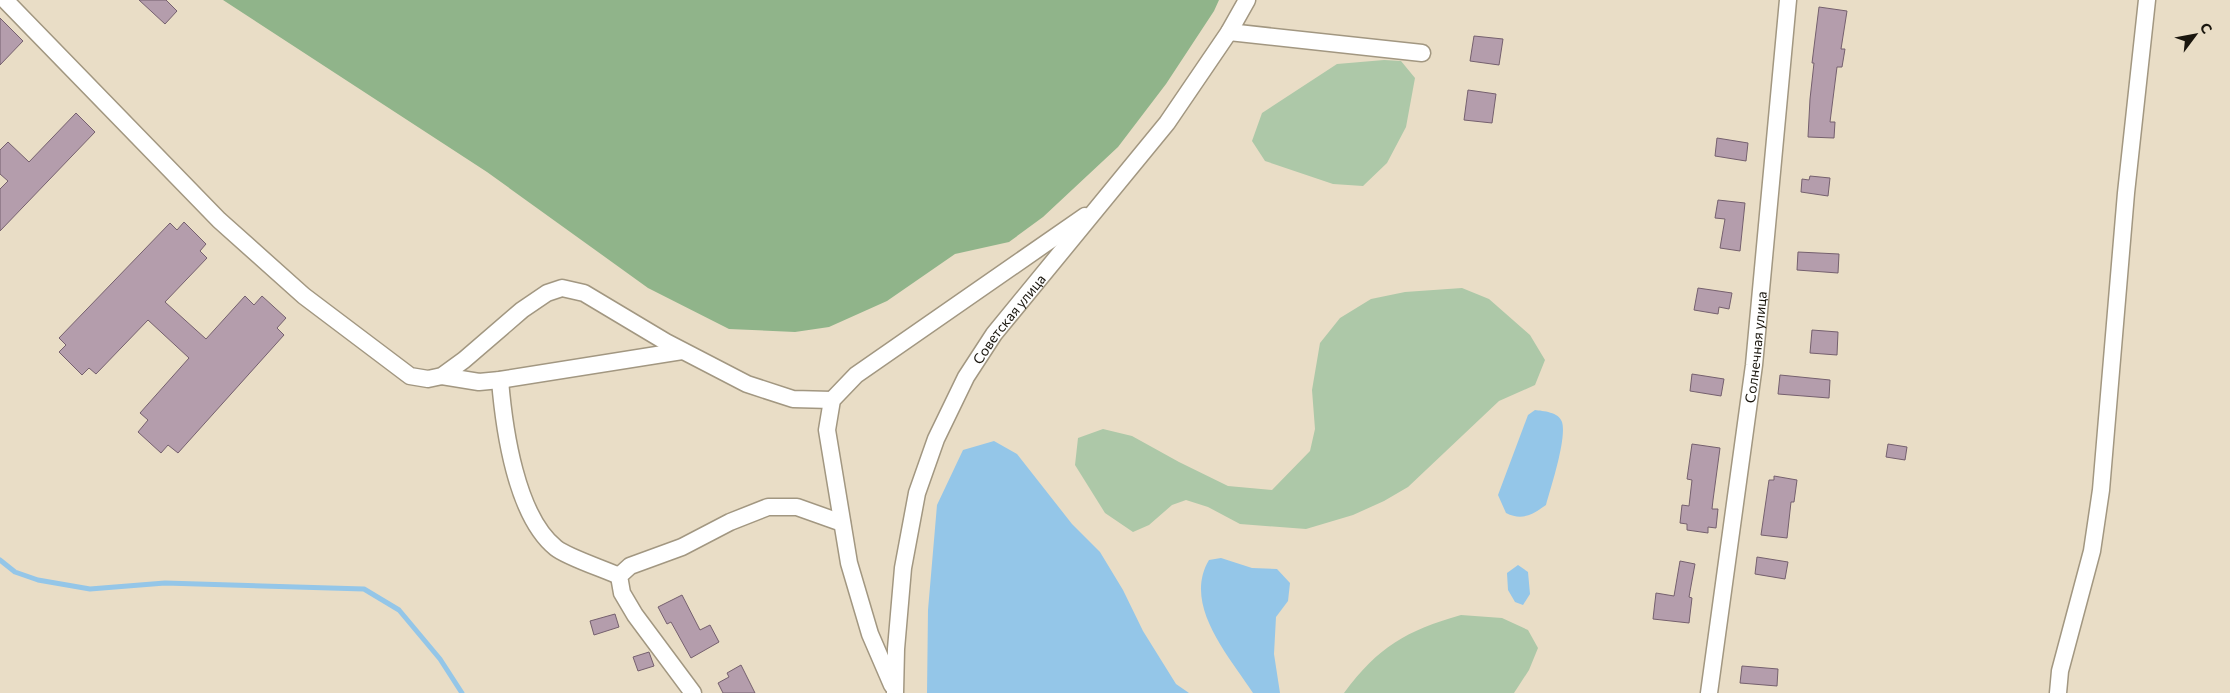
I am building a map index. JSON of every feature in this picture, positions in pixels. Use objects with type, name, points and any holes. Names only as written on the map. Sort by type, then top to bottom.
[{"type":"street","points":[[5,0],[219,220],[304,296],[410,376],[428,379],[442,376],[479,382],[682,351]]},
{"type":"street","name":"Советская улица","points":[[895,692],[896,649],[903,568],[917,493],[936,439],[966,377],[994,334],[1167,124],[1229,32],[1247,0]]},
{"type":"street","name":"Солнечная улица","points":[[1709,693],[1754,366],[1788,0]]},
{"type":"street","points":[[2058,693],[2060,670],[2092,551],[2102,490],[2126,193],[2147,0]]},
{"type":"street","points":[[1229,32],[1422,53]]},
{"type":"street","points":[[895,692],[870,634],[849,562],[827,430],[832,400],[856,376],[1103,203]]},
{"type":"street","points":[[442,376],[464,360],[522,310],[547,293],[562,288],[584,294],[682,351],[747,384],[794,399],[832,400]]},
{"type":"street","points":[[500,380],[504,426],[518,481],[534,523],[557,548],[620,576]]},
{"type":"street","points":[[620,576],[630,566],[682,547],[730,522],[768,507],[797,507],[842,523]]},
{"type":"street","points":[[620,576],[622,593],[693,693]]},
{"type":"green space","points":[[223,0],[1219,0],[1214,11],[1166,84],[1118,147],[1043,217],[1009,242],[955,254],[887,301],[829,327],[795,332],[729,329],[648,288],[487,172]]},
{"type":"green space","points":[[1384,60],[1401,61],[1415,78],[1406,127],[1387,163],[1363,186],[1333,184],[1265,161],[1252,141],[1262,113],[1337,64]]},
{"type":"green space","points":[[1462,288],[1489,299],[1530,335],[1545,360],[1535,385],[1499,401],[1408,487],[1384,501],[1353,515],[1306,529],[1240,524],[1208,507],[1186,500],[1172,505],[1149,525],[1133,532],[1105,513],[1075,465],[1078,438],[1103,429],[1132,436],[1228,486],[1272,490],[1310,451],[1315,429],[1312,390],[1320,343],[1340,318],[1371,299],[1405,292]]},
{"type":"green space","points":[[1461,615],[1502,618],[1528,630],[1538,648],[1529,670],[1514,693],[1344,693],[1369,663],[1395,642],[1424,627]]},
{"type":"water","points":[[1535,410],[1558,416],[1562,422],[1560,451],[1546,505],[1527,516],[1517,517],[1506,513],[1498,495],[1528,415]]},
{"type":"water","points":[[994,441],[1017,454],[1072,524],[1100,552],[1123,590],[1143,631],[1176,684],[1189,693],[927,693],[928,610],[937,505],[963,450]]},
{"type":"water","points":[[1221,558],[1252,568],[1277,569],[1290,583],[1288,601],[1276,617],[1274,654],[1280,693],[1253,693],[1212,630],[1201,595],[1202,577],[1209,560]]},
{"type":"water","points":[[1518,565],[1528,572],[1530,594],[1523,605],[1515,602],[1508,590],[1507,573]]},
{"type":"building","points":[[139,0],[166,0],[177,11],[165,24]]},
{"type":"building","points":[[1819,7],[1847,11],[1841,49],[1845,49],[1842,67],[1837,67],[1830,122],[1835,122],[1834,138],[1808,137],[1814,63],[1812,63]]},
{"type":"building","points":[[0,18],[23,41],[0,65]]},
{"type":"building","points":[[1474,36],[1503,39],[1499,65],[1470,61]]},
{"type":"building","points":[[1468,90],[1496,94],[1492,123],[1464,120]]},
{"type":"building","points":[[76,113],[95,132],[0,231],[0,189],[8,181],[0,174],[0,150],[8,142],[29,162]]},
{"type":"building","points":[[1717,138],[1748,143],[1746,161],[1715,156]]},
{"type":"building","points":[[1810,176],[1830,178],[1828,196],[1801,192],[1802,179],[1809,180]]},
{"type":"building","points":[[1718,200],[1745,203],[1740,251],[1720,248],[1725,219],[1715,218]]},
{"type":"building","points":[[184,222],[206,244],[200,251],[207,258],[165,302],[206,339],[245,296],[254,305],[262,296],[286,318],[277,328],[284,335],[178,453],[168,445],[161,453],[138,432],[148,420],[140,413],[189,358],[148,320],[96,374],[89,368],[82,375],[59,352],[66,345],[59,338],[170,223],[177,230]]},
{"type":"building","points":[[1798,252],[1839,254],[1838,273],[1797,270]]},
{"type":"building","points":[[1698,288],[1732,293],[1729,309],[1719,307],[1718,314],[1694,310]]},
{"type":"building","points":[[1812,330],[1838,332],[1837,355],[1810,353]]},
{"type":"building","points":[[1692,374],[1724,379],[1721,396],[1690,391]]},
{"type":"building","points":[[1780,375],[1830,380],[1829,398],[1778,394]]},
{"type":"building","points":[[1692,444],[1720,448],[1712,509],[1718,509],[1716,528],[1708,527],[1708,533],[1687,530],[1687,524],[1680,523],[1682,505],[1689,506],[1692,480],[1687,479]]},
{"type":"building","points":[[1888,444],[1907,447],[1905,460],[1886,457]]},
{"type":"building","points":[[1774,476],[1797,480],[1794,502],[1791,502],[1787,538],[1761,535],[1769,480],[1774,480]]},
{"type":"building","points":[[1757,557],[1788,562],[1785,579],[1755,574]]},
{"type":"building","points":[[1680,561],[1695,564],[1689,597],[1692,598],[1689,623],[1653,619],[1656,593],[1674,596]]},
{"type":"building","points":[[682,595],[700,630],[710,625],[719,642],[691,658],[671,622],[667,624],[658,607]]},
{"type":"building","points":[[615,614],[619,627],[594,635],[590,621]]},
{"type":"building","points":[[649,652],[654,666],[638,671],[633,657]]},
{"type":"building","points":[[741,665],[755,693],[723,693],[718,683],[729,677],[727,673]]},
{"type":"building","points":[[1742,666],[1778,669],[1777,686],[1740,683]]},
{"type":"waterway","points":[[0,560],[15,572],[38,580],[90,589],[165,583],[364,589],[399,610],[440,659],[462,693]]}]
